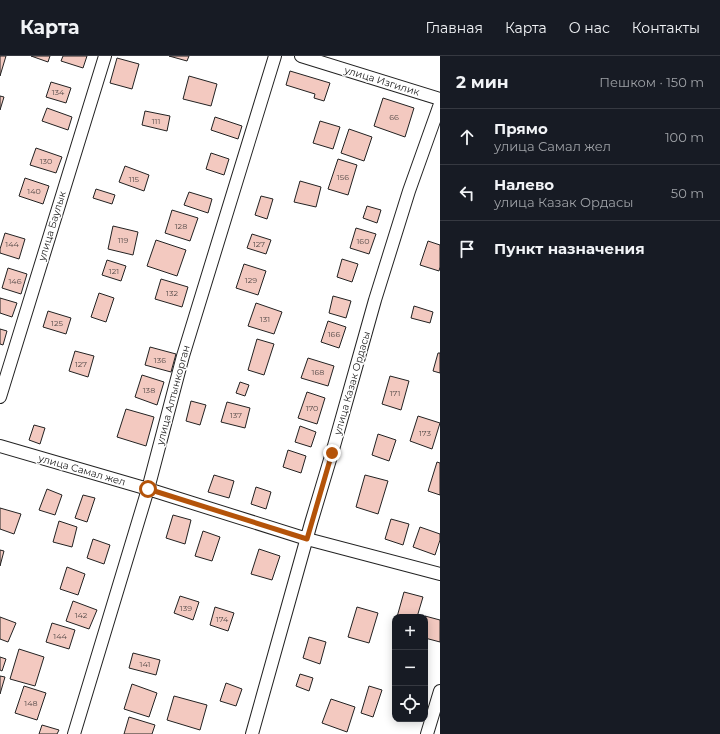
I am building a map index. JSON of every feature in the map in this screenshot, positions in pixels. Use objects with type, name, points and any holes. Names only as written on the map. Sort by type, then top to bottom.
[{"type":"street","name":"улица Баулык","points":[[0,397],[105,56]]},
{"type":"street","name":"улица Алтынкорган","points":[[74,734],[148,489],[183,356],[275,56]]},
{"type":"street","name":"улица Изгилик","points":[[301,56],[440,99]]},
{"type":"street","name":"улица Казак Ордасы","points":[[252,734],[375,300],[409,191],[440,104]]},
{"type":"street","name":"улица Самал жел","points":[[0,446],[148,489],[307,539],[440,574]]},
{"type":"street","points":[[427,734],[440,692]]},
{"type":"building","points":[[0,56],[6,56],[0,76]]},
{"type":"building","points":[[31,56],[50,56],[48,62]]},
{"type":"building","points":[[63,56],[87,56],[83,68],[61,61]]},
{"type":"building","points":[[169,56],[189,56],[187,61]]},
{"type":"building","points":[[117,58],[139,64],[132,89],[110,83]]},
{"type":"building","points":[[290,71],[330,83],[324,101],[314,98],[315,94],[286,85]]},
{"type":"building","points":[[189,76],[217,84],[211,106],[183,99]]},
{"type":"building","points":[[51,82],[71,88],[66,103],[46,97]]},
{"type":"building","points":[[0,96],[4,97],[0,110]]},
{"type":"building","points":[[383,98],[414,108],[405,137],[374,126]]},
{"type":"building","points":[[47,108],[72,117],[68,130],[42,121]]},
{"type":"building","points":[[145,111],[170,116],[167,131],[142,125]]},
{"type":"building","points":[[215,117],[242,126],[238,139],[211,130]]},
{"type":"building","points":[[320,121],[340,127],[333,149],[313,143]]},
{"type":"building","points":[[349,129],[372,137],[364,161],[341,153]]},
{"type":"building","points":[[36,148],[62,157],[56,173],[30,165]]},
{"type":"building","points":[[211,153],[229,159],[224,175],[206,169]]},
{"type":"building","points":[[338,159],[357,165],[348,195],[328,189]]},
{"type":"building","points":[[125,166],[149,175],[144,191],[119,182]]},
{"type":"building","points":[[25,178],[49,186],[43,204],[19,196]]},
{"type":"building","points":[[300,181],[321,187],[316,207],[294,202]]},
{"type":"building","points":[[96,189],[115,195],[112,204],[93,198]]},
{"type":"building","points":[[189,192],[212,199],[208,213],[184,205]]},
{"type":"building","points":[[261,196],[273,199],[267,219],[255,215]]},
{"type":"building","points":[[367,206],[381,210],[377,223],[363,218]]},
{"type":"building","points":[[172,210],[198,218],[190,241],[165,233]]},
{"type":"building","points":[[113,226],[138,232],[133,255],[108,249]]},
{"type":"building","points":[[356,228],[376,234],[369,254],[350,248]]},
{"type":"building","points":[[5,233],[25,239],[19,259],[0,253]]},
{"type":"building","points":[[252,234],[271,240],[266,254],[247,248]]},
{"type":"building","points":[[156,240],[186,250],[177,276],[147,266]]},
{"type":"building","points":[[428,241],[440,245],[439,271],[420,265]]},
{"type":"building","points":[[342,259],[358,264],[352,282],[337,277]]},
{"type":"building","points":[[107,260],[126,266],[121,281],[102,275]]},
{"type":"building","points":[[244,264],[266,271],[258,295],[236,288]]},
{"type":"building","points":[[8,268],[27,274],[21,294],[2,288]]},
{"type":"building","points":[[161,279],[188,287],[182,307],[155,299]]},
{"type":"building","points":[[99,293],[114,298],[106,322],[91,317]]},
{"type":"building","points":[[333,296],[351,301],[346,318],[329,313]]},
{"type":"building","points":[[0,298],[17,303],[12,317],[0,313]]},
{"type":"building","points":[[256,303],[282,312],[274,334],[248,326]]},
{"type":"building","points":[[414,306],[433,312],[430,323],[411,318]]},
{"type":"building","points":[[48,311],[71,318],[66,334],[43,327]]},
{"type":"building","points":[[328,321],[346,327],[339,348],[321,342]]},
{"type":"building","points":[[0,329],[7,331],[3,345],[0,344]]},
{"type":"building","points":[[257,339],[274,344],[264,375],[248,370]]},
{"type":"building","points":[[150,347],[176,354],[171,372],[145,365]]},
{"type":"building","points":[[75,351],[94,356],[88,377],[69,371]]},
{"type":"building","points":[[438,353],[440,353],[440,373],[433,371]]},
{"type":"building","points":[[308,358],[334,366],[328,386],[301,378]]},
{"type":"building","points":[[142,375],[164,382],[157,405],[135,397]]},
{"type":"building","points":[[390,376],[409,381],[401,410],[382,404]]},
{"type":"building","points":[[240,382],[249,385],[245,396],[236,393]]},
{"type":"building","points":[[307,392],[325,398],[317,424],[298,418]]},
{"type":"building","points":[[191,401],[206,405],[200,425],[186,421]]},
{"type":"building","points":[[227,402],[250,408],[245,428],[221,422]]},
{"type":"building","points":[[126,409],[154,417],[146,446],[117,437]]},
{"type":"building","points":[[418,416],[440,423],[432,449],[410,441]]},
{"type":"building","points":[[34,425],[45,428],[40,444],[29,440]]},
{"type":"building","points":[[300,426],[316,432],[311,447],[295,442]]},
{"type":"building","points":[[378,434],[396,440],[389,461],[372,455]]},
{"type":"building","points":[[288,450],[306,456],[301,473],[283,467]]},
{"type":"building","points":[[437,462],[440,463],[440,495],[428,491]]},
{"type":"building","points":[[214,475],[234,481],[229,498],[208,492]]},
{"type":"building","points":[[365,475],[388,481],[378,514],[356,507]]},
{"type":"building","points":[[256,487],[271,492],[266,509],[251,504]]},
{"type":"building","points":[[47,489],[62,495],[55,515],[39,510]]},
{"type":"building","points":[[83,495],[95,498],[87,522],[75,518]]},
{"type":"building","points":[[0,508],[21,514],[14,534],[0,529]]},
{"type":"building","points":[[173,515],[191,520],[185,544],[166,538]]},
{"type":"building","points":[[391,519],[409,524],[403,545],[385,539]]},
{"type":"building","points":[[59,521],[77,527],[72,547],[53,542]]},
{"type":"building","points":[[420,527],[440,534],[440,540],[435,555],[413,547]]},
{"type":"building","points":[[203,531],[220,537],[212,561],[195,556]]},
{"type":"building","points":[[93,539],[110,545],[104,564],[87,558]]},
{"type":"building","points":[[259,549],[280,556],[272,580],[251,574]]},
{"type":"building","points":[[0,550],[4,551],[0,566]]},
{"type":"building","points":[[67,567],[85,574],[78,595],[60,589]]},
{"type":"building","points":[[404,592],[423,597],[418,614],[398,614]]},
{"type":"building","points":[[180,596],[199,602],[193,620],[174,613]]},
{"type":"building","points":[[73,601],[97,610],[89,629],[66,621]]},
{"type":"building","points":[[215,607],[234,613],[228,631],[210,625]]},
{"type":"building","points":[[357,607],[378,613],[369,643],[348,637]]},
{"type":"building","points":[[0,617],[16,623],[8,642],[0,639]]},
{"type":"building","points":[[428,617],[440,620],[440,642],[428,639]]},
{"type":"building","points":[[52,623],[75,630],[69,649],[46,642]]},
{"type":"building","points":[[309,637],[326,642],[320,664],[303,658]]},
{"type":"building","points":[[19,649],[44,657],[35,686],[10,679]]},
{"type":"building","points":[[133,653],[160,660],[156,675],[129,668]]},
{"type":"building","points":[[0,657],[6,659],[2,671],[0,670]]},
{"type":"building","points":[[300,674],[313,678],[309,691],[296,686]]},
{"type":"building","points":[[0,676],[5,677],[0,694]]},
{"type":"building","points":[[226,683],[242,689],[236,706],[220,701]]},
{"type":"building","points":[[132,684],[157,693],[149,717],[124,709]]},
{"type":"building","points":[[24,686],[46,693],[37,720],[15,713]]},
{"type":"building","points":[[369,686],[382,690],[373,717],[361,713]]},
{"type":"building","points":[[174,696],[207,705],[200,730],[167,720]]},
{"type":"building","points":[[331,699],[355,707],[347,732],[322,723]]},
{"type":"building","points":[[129,717],[155,725],[152,734],[124,734]]},
{"type":"building","points":[[42,725],[59,730],[57,734],[39,734]]},
{"type":"route","points":[[148,489],[307,539],[332,453]]}]
